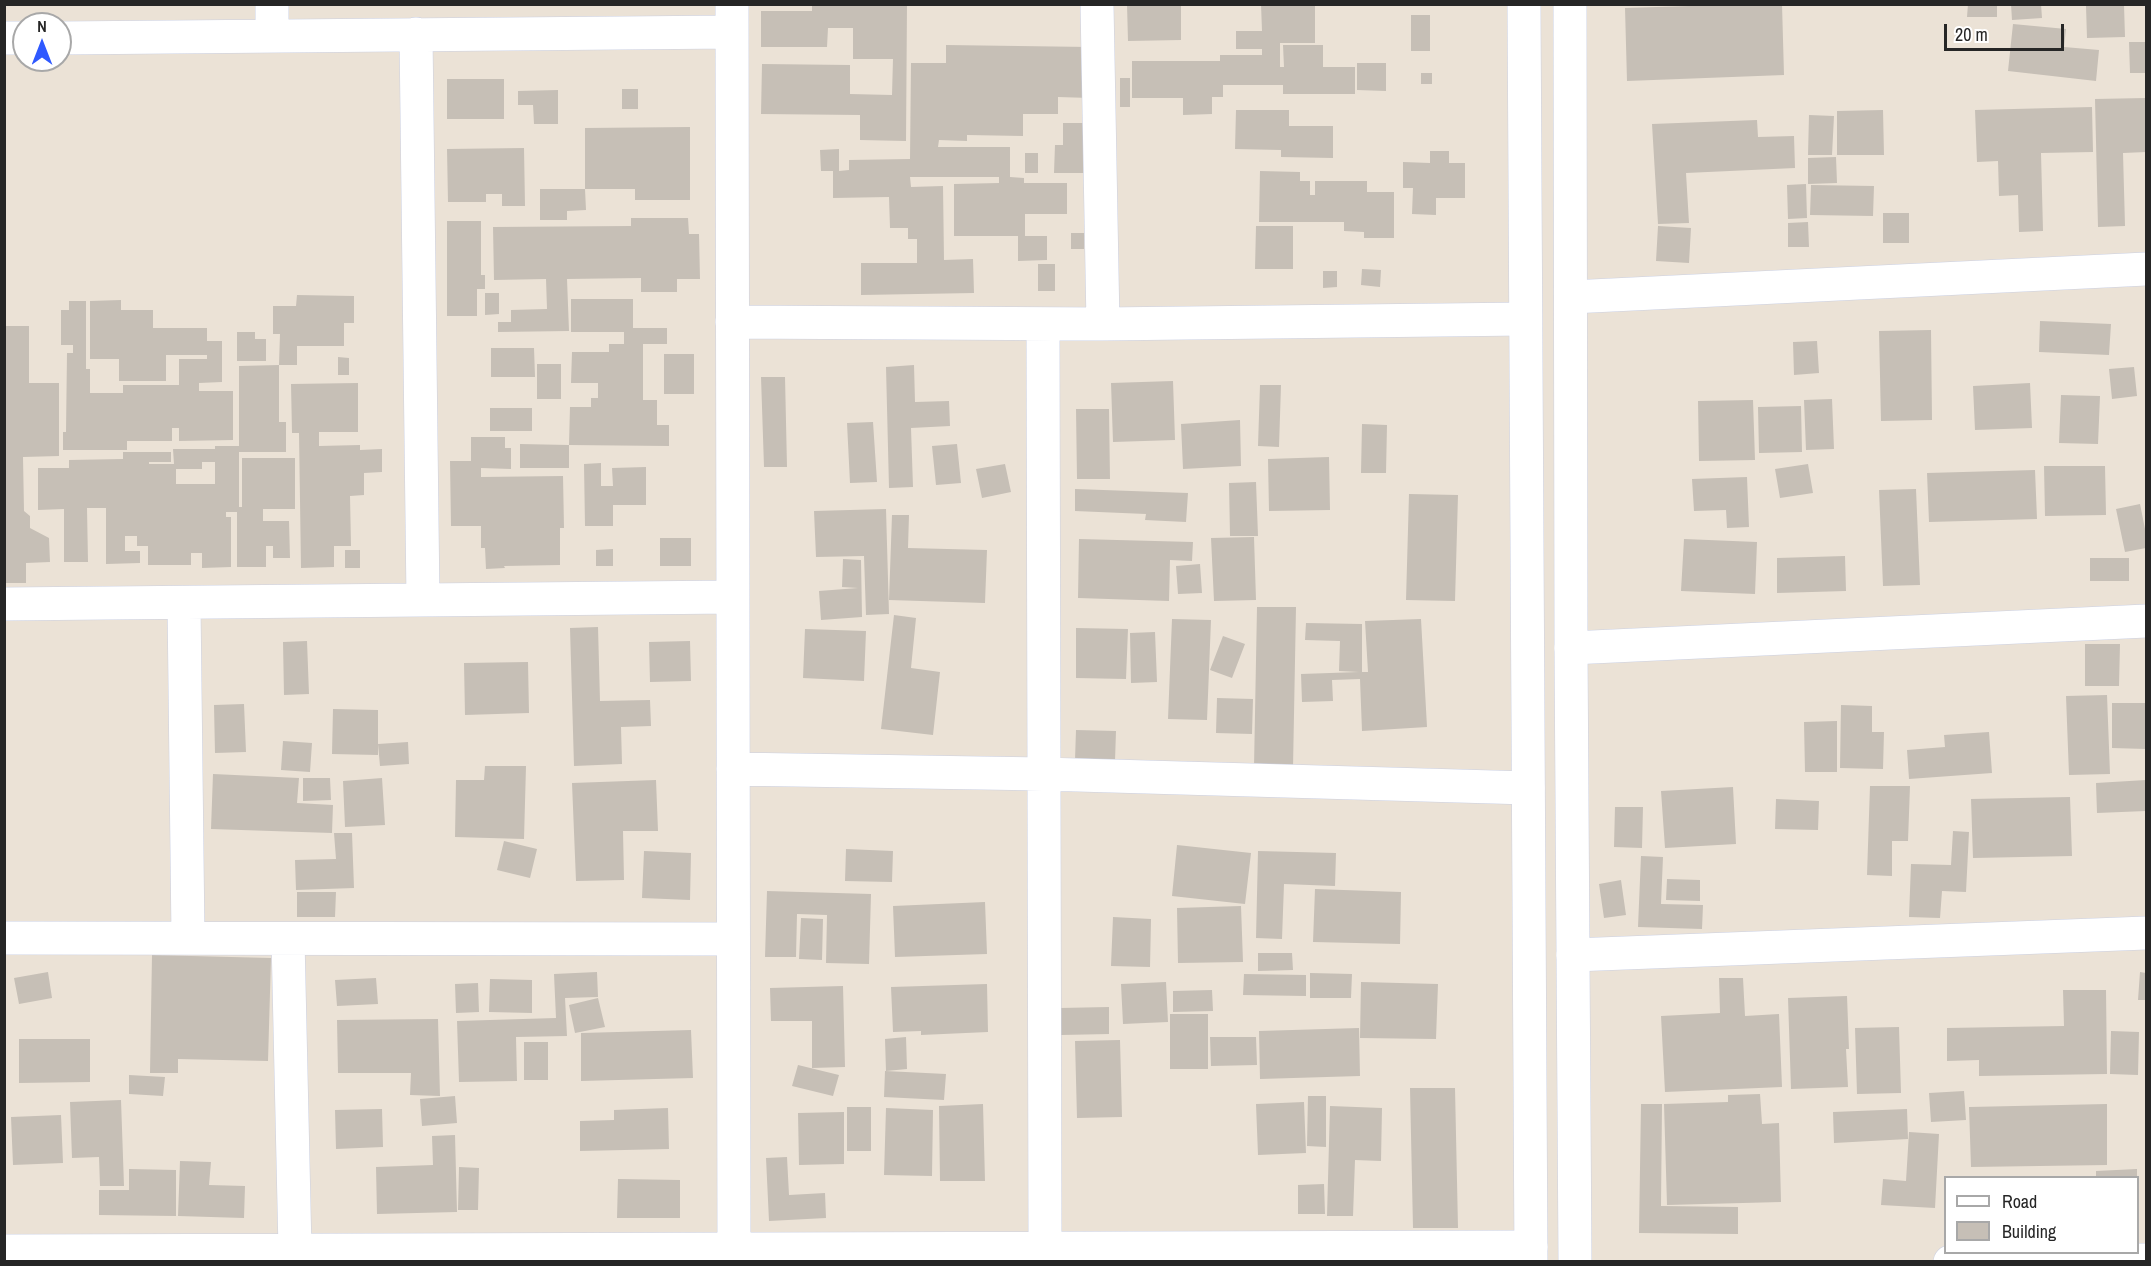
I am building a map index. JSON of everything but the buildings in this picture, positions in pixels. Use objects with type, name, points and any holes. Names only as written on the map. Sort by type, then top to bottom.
[{"type":"street","points":[[1097,4],[1103,324]]},
{"type":"street","points":[[4,1251],[188,1256],[296,1250],[734,1255],[1045,1247],[1531,1254],[1524,4]]},
{"type":"street","points":[[1570,4],[1575,1262]]},
{"type":"street","points":[[72,37],[272,20],[416,34],[732,18],[734,1255]]},
{"type":"street","points":[[416,34],[423,600]]},
{"type":"street","points":[[1571,297],[2146,269]]},
{"type":"street","points":[[732,322],[1103,324],[1525,319]]},
{"type":"street","points":[[1043,324],[1045,1247]]},
{"type":"street","points":[[4,604],[733,597]]},
{"type":"street","points":[[184,603],[188,937]]},
{"type":"street","points":[[1571,648],[2146,621]]},
{"type":"street","points":[[733,769],[1043,774],[1528,788]]},
{"type":"street","points":[[1573,955],[2146,933]]},
{"type":"street","points":[[4,938],[733,939]]},
{"type":"street","points":[[288,939],[296,1250]]},
{"type":"street","points":[[1950,1262],[2146,1260]]}]
